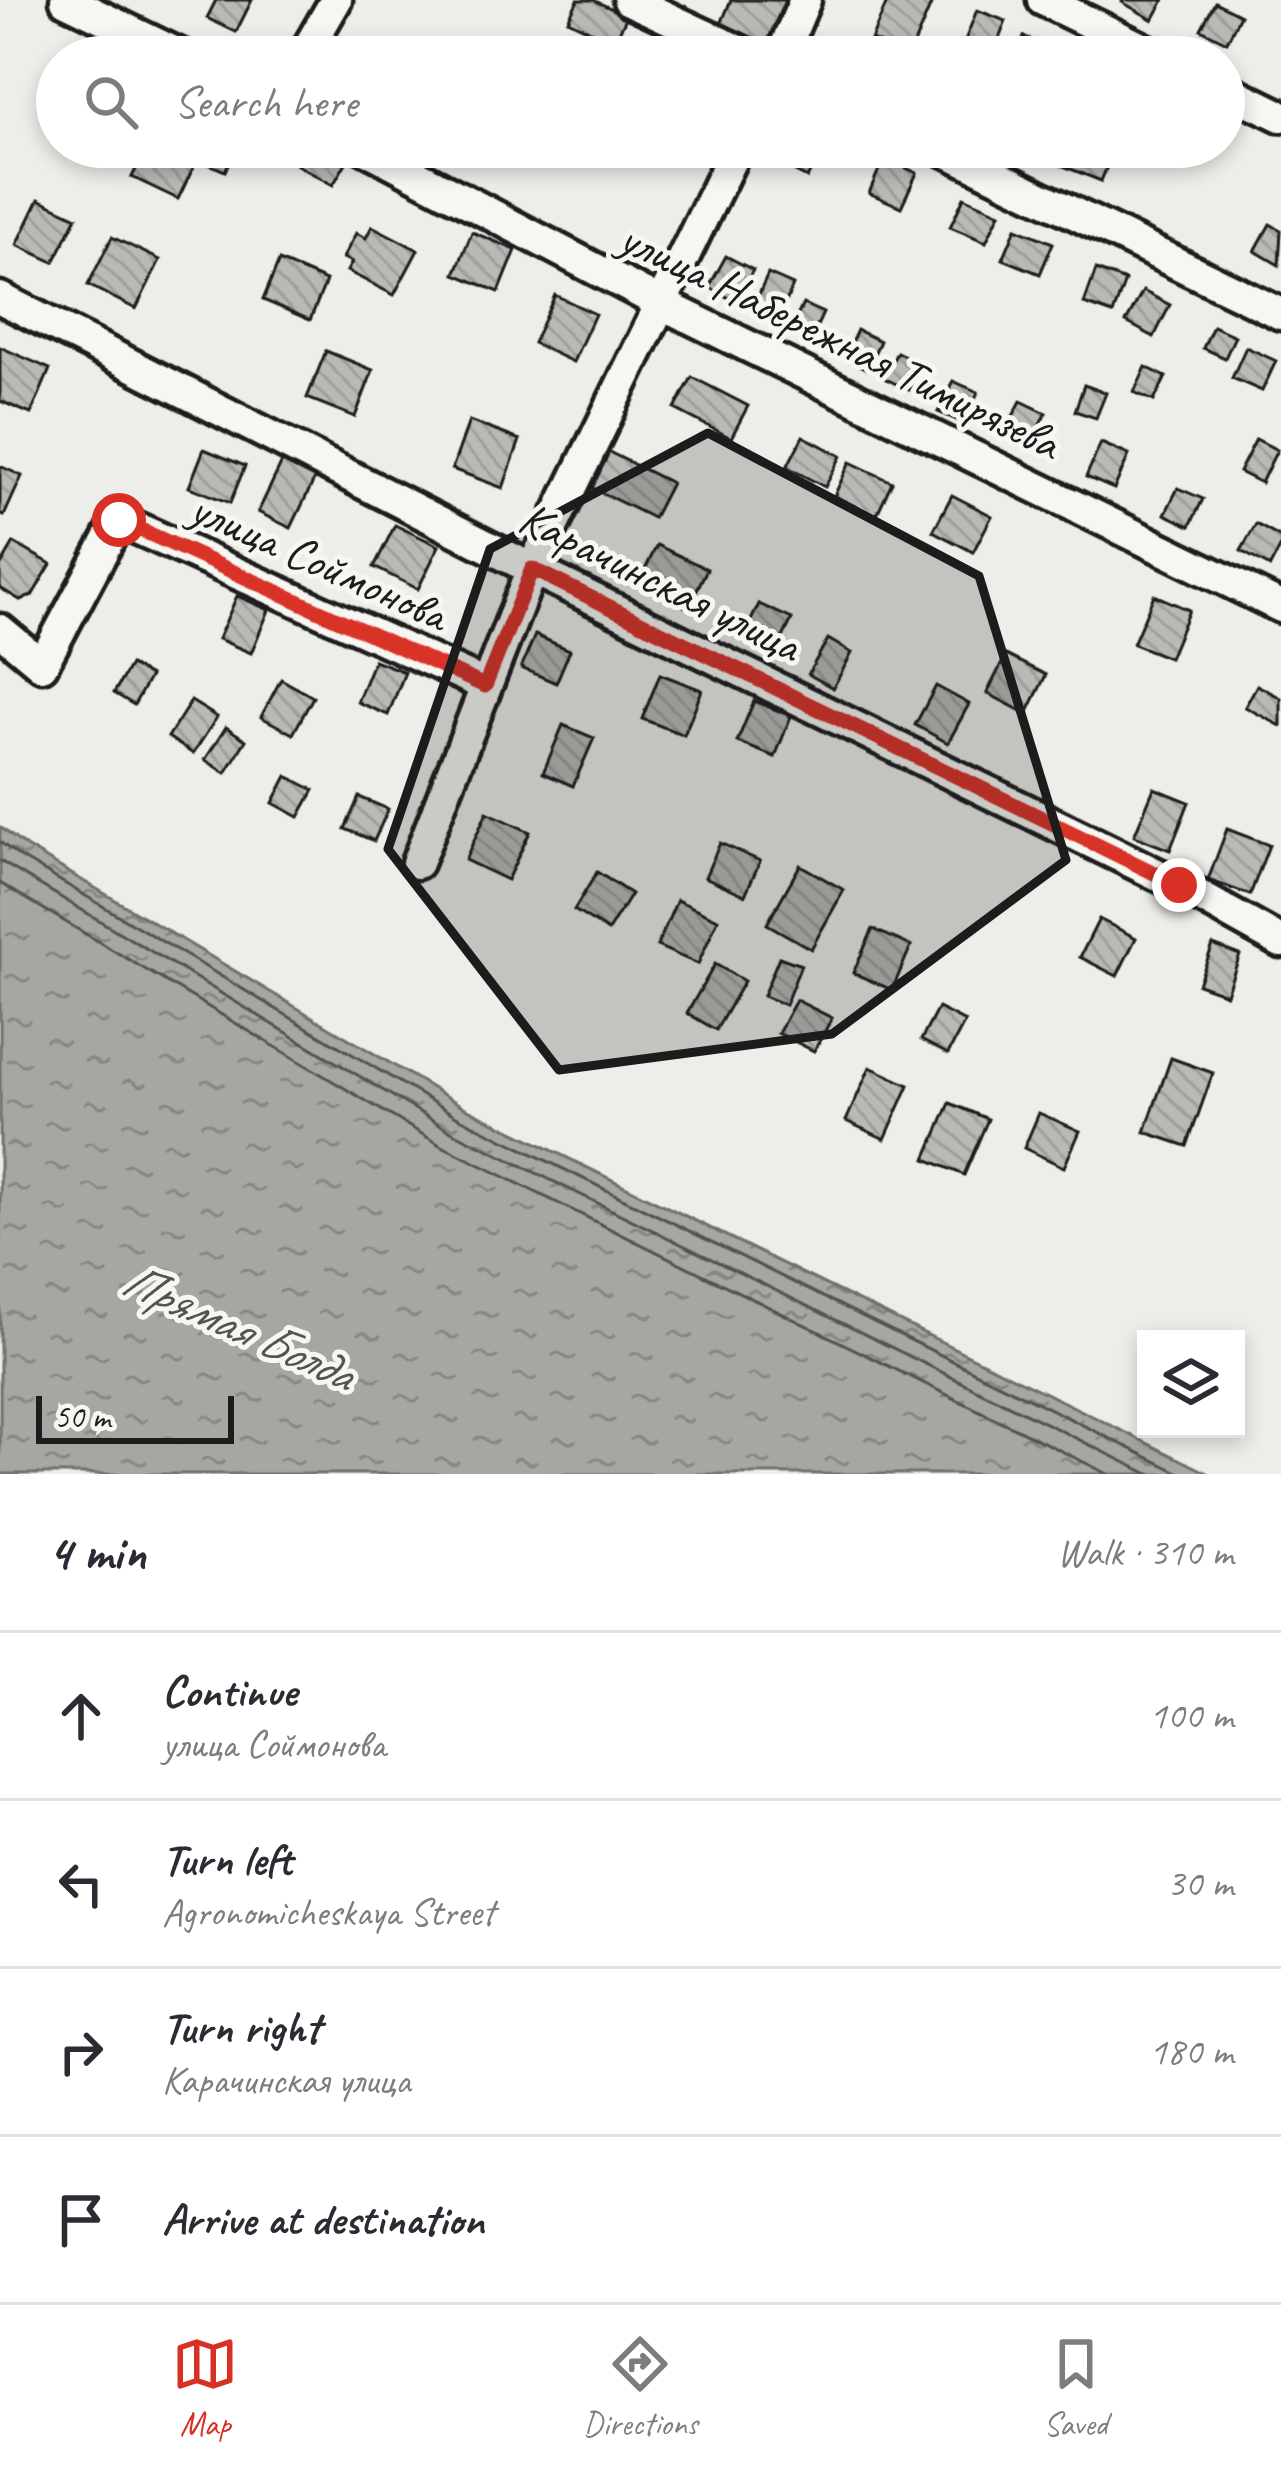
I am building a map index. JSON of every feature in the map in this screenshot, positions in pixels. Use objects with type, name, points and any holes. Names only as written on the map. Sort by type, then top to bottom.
[{"type":"street","points":[[66,0],[141,36]]},
{"type":"street","points":[[315,36],[336,0]]},
{"type":"street","points":[[629,0],[707,36]]},
{"type":"street","points":[[790,36],[805,0]]},
{"type":"street","points":[[1043,0],[1117,36]]},
{"type":"street","points":[[1245,98],[1281,116]]},
{"type":"street","name":"улица Набережная Тимирязева","points":[[403,168],[660,303],[1281,607]]},
{"type":"street","points":[[417,863],[532,569],[727,168]]},
{"type":"street","points":[[981,168],[1281,314]]},
{"type":"street","name":"Карачинская улица","points":[[0,298],[532,569],[1179,885],[1281,942]]},
{"type":"street","name":"улица Соймонова","points":[[0,630],[42,665],[119,520],[485,686]]},
{"type":"highlighted area","points":[[708,433],[979,576],[1066,860],[832,1034],[559,1070],[388,849],[490,549]]},
{"type":"water","name":"Прямая Болда","points":[[0,827],[26,847],[464,1107],[1210,1474],[0,1474]]},
{"type":"building","points":[[216,0],[252,0],[236,32],[207,18]]},
{"type":"building","points":[[578,0],[593,0],[627,16],[617,36],[601,36],[568,20]]},
{"type":"building","points":[[731,0],[785,0],[770,36],[716,36]]},
{"type":"building","points":[[888,0],[933,0],[918,36],[873,36]]},
{"type":"building","points":[[1123,0],[1164,0],[1153,20]]},
{"type":"building","points":[[1215,2],[1240,15],[1230,36],[1201,29]]},
{"type":"building","points":[[977,10],[1006,21],[1000,36],[967,36]]},
{"type":"building","points":[[136,168],[193,168],[178,199],[132,177]]},
{"type":"building","points":[[302,168],[343,168],[333,185]]},
{"type":"building","points":[[788,168],[812,168],[807,178]]},
{"type":"building","points":[[880,168],[917,173],[901,207],[869,193]]},
{"type":"building","points":[[1068,168],[1106,168],[1101,181]]},
{"type":"building","points":[[964,197],[1000,213],[986,242],[950,227]]},
{"type":"building","points":[[39,199],[77,217],[54,262],[17,245]]},
{"type":"building","points":[[1270,224],[1281,230],[1279,265],[1255,251]]},
{"type":"building","points":[[372,226],[418,250],[394,295],[347,271],[352,262],[343,258],[356,233],[366,238]]},
{"type":"building","points":[[1016,228],[1053,243],[1040,274],[1003,259]]},
{"type":"building","points":[[472,232],[516,250],[499,292],[455,274]]},
{"type":"building","points":[[112,237],[160,260],[136,309],[88,285]]},
{"type":"building","points":[[726,256],[753,270],[736,302],[709,287]]},
{"type":"building","points":[[279,261],[326,281],[310,320],[263,300]]},
{"type":"building","points":[[1096,270],[1125,281],[1113,314],[1084,304]]},
{"type":"building","points":[[768,274],[793,285],[778,321],[752,310]]},
{"type":"building","points":[[1143,291],[1170,305],[1154,337],[1126,322]]},
{"type":"building","points":[[555,295],[595,314],[573,362],[533,343]]},
{"type":"building","points":[[803,304],[823,313],[811,339],[791,329]]},
{"type":"building","points":[[1213,326],[1235,336],[1225,358],[1203,348]]},
{"type":"building","points":[[857,330],[880,341],[867,369],[844,358]]},
{"type":"building","points":[[0,347],[50,369],[31,414],[0,401]]},
{"type":"building","points":[[1246,347],[1276,361],[1262,391],[1232,378]]},
{"type":"building","points":[[326,351],[373,370],[355,417],[307,398]]},
{"type":"building","points":[[897,352],[922,364],[909,390],[884,378]]},
{"type":"building","points":[[1146,367],[1166,377],[1154,401],[1134,392]]},
{"type":"building","points":[[692,377],[748,406],[731,438],[675,409]]},
{"type":"building","points":[[953,381],[978,392],[964,423],[938,412]]},
{"type":"building","points":[[1084,385],[1106,393],[1096,418],[1075,411]]},
{"type":"building","points":[[1021,401],[1046,413],[1028,448],[1003,435]]},
{"type":"building","points":[[469,421],[520,440],[503,488],[452,469]]},
{"type":"building","points":[[803,436],[841,456],[825,487],[787,467]]},
{"type":"building","points":[[1256,439],[1277,450],[1261,483],[1239,472]]},
{"type":"building","points":[[1101,443],[1129,455],[1114,489],[1086,477]]},
{"type":"building","points":[[204,449],[245,466],[230,503],[189,487]]},
{"type":"building","points":[[609,452],[671,483],[653,518],[592,488]]},
{"type":"building","points":[[283,460],[316,476],[291,528],[258,512]]},
{"type":"building","points":[[850,462],[892,482],[876,516],[834,496]]},
{"type":"building","points":[[0,466],[22,476],[4,516],[0,514]]},
{"type":"building","points":[[1178,488],[1203,499],[1190,526],[1165,514]]},
{"type":"building","points":[[952,495],[992,516],[973,552],[933,531]]},
{"type":"building","points":[[1256,524],[1281,538],[1270,567],[1241,551]]},
{"type":"building","points":[[395,525],[439,546],[418,589],[374,567]]},
{"type":"building","points":[[14,543],[51,564],[32,596],[20,600],[0,588],[0,567]]},
{"type":"building","points":[[657,545],[707,569],[688,608],[638,584]]},
{"type":"building","points":[[1154,595],[1189,610],[1169,658],[1133,644]]},
{"type":"building","points":[[237,596],[269,610],[251,653],[218,639]]},
{"type":"building","points":[[759,604],[792,619],[775,654],[742,639]]},
{"type":"building","points":[[535,635],[570,650],[556,683],[521,668]]},
{"type":"building","points":[[828,639],[852,653],[833,688],[808,674]]},
{"type":"building","points":[[1006,655],[1046,675],[1027,714],[987,693]]},
{"type":"building","points":[[374,660],[405,672],[388,715],[357,702]]},
{"type":"building","points":[[130,665],[150,676],[134,705],[114,693]]},
{"type":"building","points":[[660,674],[702,690],[684,735],[642,719]]},
{"type":"building","points":[[281,679],[313,697],[293,734],[261,717]]},
{"type":"building","points":[[1257,685],[1281,698],[1281,726],[1245,707]]},
{"type":"building","points":[[936,686],[969,704],[948,743],[915,725]]},
{"type":"building","points":[[191,701],[217,717],[193,754],[168,737]]},
{"type":"building","points":[[754,701],[791,716],[775,757],[737,742]]},
{"type":"building","points":[[563,725],[594,738],[573,786],[543,773]]},
{"type":"building","points":[[226,727],[246,740],[226,773],[205,760]]},
{"type":"building","points":[[287,776],[314,790],[299,817],[273,803]]},
{"type":"building","points":[[1154,788],[1189,802],[1170,850],[1134,836]]},
{"type":"building","points":[[359,797],[388,809],[374,841],[345,829]]},
{"type":"building","points":[[487,812],[530,832],[507,880],[465,860]]},
{"type":"building","points":[[1227,829],[1269,845],[1250,895],[1208,880]]},
{"type":"building","points":[[720,843],[760,861],[745,895],[705,877]]},
{"type":"building","points":[[800,865],[844,890],[811,949],[767,924]]},
{"type":"building","points":[[597,872],[631,894],[608,931],[574,910]]},
{"type":"building","points":[[677,900],[718,919],[698,964],[657,946]]},
{"type":"building","points":[[1099,919],[1136,938],[1117,976],[1080,957]]},
{"type":"building","points":[[873,929],[911,946],[892,990],[853,973]]},
{"type":"building","points":[[1213,945],[1240,955],[1226,994],[1198,984]]},
{"type":"building","points":[[779,957],[801,965],[785,1005],[763,996]]},
{"type":"building","points":[[715,964],[744,981],[716,1030],[687,1013]]},
{"type":"building","points":[[796,1000],[832,1018],[814,1051],[778,1033]]},
{"type":"building","points":[[938,1008],[965,1022],[948,1054],[921,1040]]},
{"type":"building","points":[[1171,1058],[1213,1073],[1187,1146],[1145,1132]]},
{"type":"building","points":[[870,1067],[909,1085],[885,1139],[846,1121]]},
{"type":"building","points":[[950,1103],[988,1119],[964,1175],[926,1159]]},
{"type":"building","points":[[1039,1113],[1080,1131],[1064,1167],[1024,1148]]},
{"type":"route","points":[[119,520],[485,686],[532,569],[1179,885]]}]
